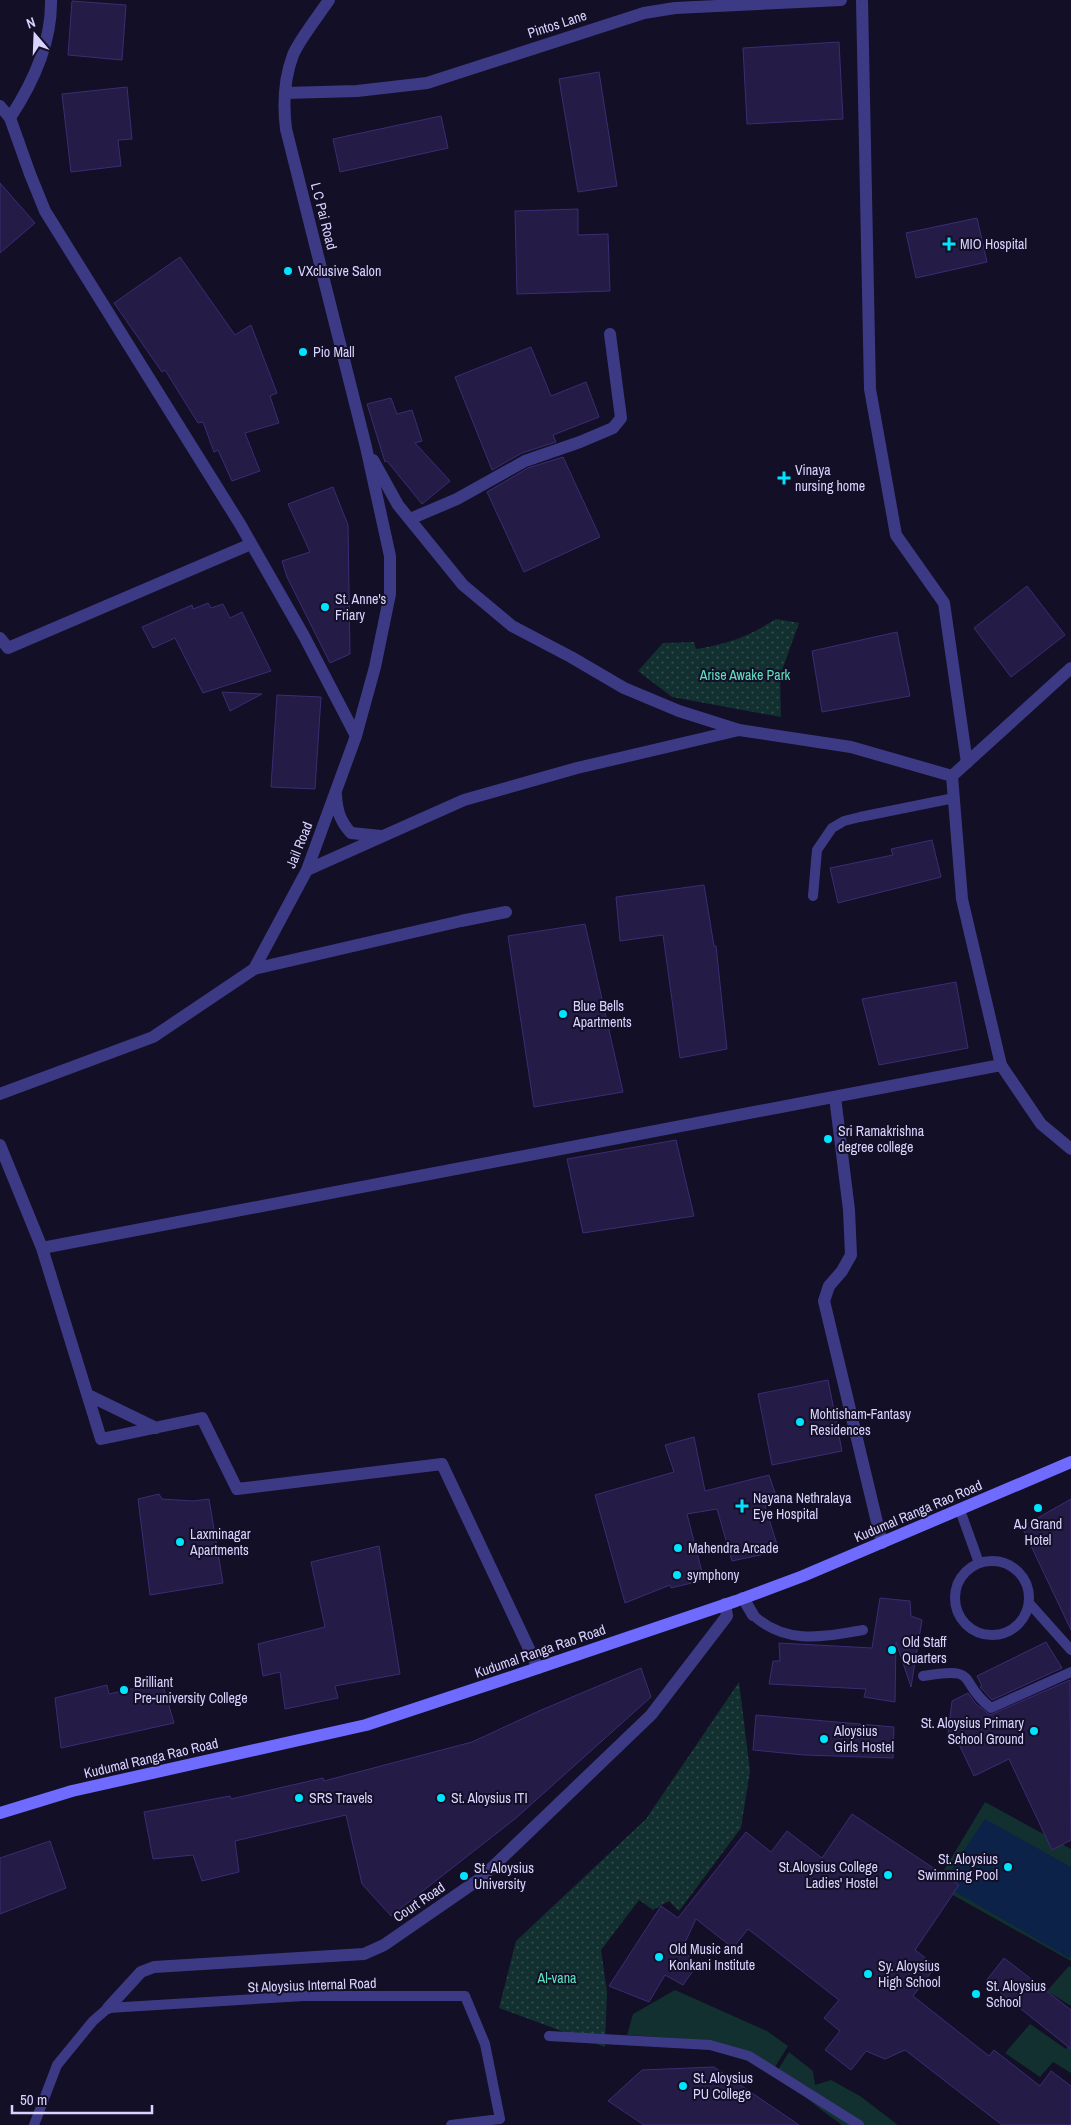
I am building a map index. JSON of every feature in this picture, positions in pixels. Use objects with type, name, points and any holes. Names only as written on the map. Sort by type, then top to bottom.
[{"type":"main road","name":"Kudumal Ranga Rao Road","points":[[0,1813],[72,1791],[366,1724],[538,1668],[744,1598],[882,1543],[1071,1462]]},
{"type":"street","points":[[10,118],[38,70],[52,14],[52,0]]},
{"type":"street","name":"L C Pai Road","points":[[329,0],[293,54],[285,93],[284,110],[286,129],[366,447]]},
{"type":"street","name":"Pintos Lane","points":[[285,93],[356,91],[427,83],[644,13],[675,8],[841,0]]},
{"type":"street","points":[[862,0],[870,389],[896,536],[944,603],[967,763]]},
{"type":"street","points":[[0,106],[10,118],[45,211],[155,384],[251,544],[304,636],[356,736]]},
{"type":"street","points":[[410,519],[457,499],[524,461],[580,442],[613,428],[620,418],[620,410],[610,334]]},
{"type":"street","points":[[366,447],[398,505],[463,584],[512,626],[571,656],[624,688],[679,711],[740,730],[851,747],[952,776]]},
{"type":"street","name":"Jail Road","points":[[0,1094],[153,1037],[254,969],[307,870],[356,736],[375,667],[390,594],[390,556],[366,447]]},
{"type":"street","points":[[0,638],[8,648],[251,544]]},
{"type":"street","points":[[952,776],[1071,668]]},
{"type":"street","points":[[307,870],[464,800],[577,768],[740,730]]},
{"type":"street","points":[[952,776],[962,899],[1001,1065],[1041,1124],[1071,1149]]},
{"type":"street","points":[[336,792],[337,810],[342,824],[351,833],[386,836]]},
{"type":"street","points":[[254,969],[506,912]]},
{"type":"street","points":[[42,1248],[1001,1065]]},
{"type":"street","points":[[835,1096],[850,1210],[851,1255],[842,1272],[829,1286],[824,1302],[882,1543]]},
{"type":"street","points":[[0,1145],[42,1248],[102,1439],[202,1418],[237,1489],[442,1464],[538,1668]]},
{"type":"street","points":[[88,1395],[156,1428]]},
{"type":"street","points":[[744,1598],[753,1615]]},
{"type":"street","name":"Court Road","points":[[108,2008],[141,1972],[154,1966],[364,1954],[384,1945],[481,1878],[651,1714],[727,1616],[725,1604]]},
{"type":"lane","points":[[813,896],[817,850],[832,828],[844,821],[860,816],[954,798]]},
{"type":"lane","points":[[960,1510],[979,1563]]},
{"type":"lane","points":[[1004,1562],[1016,1569],[1024,1578],[1029,1590],[1029,1603],[1025,1615],[1017,1625],[1006,1632],[993,1635],[982,1633],[971,1628],[963,1621],[957,1611],[956,1588],[961,1577],[979,1563],[1004,1562]]},
{"type":"lane","points":[[1029,1603],[1071,1650]]},
{"type":"lane","points":[[753,1615],[764,1626],[791,1635],[817,1638],[863,1630]]},
{"type":"lane","points":[[923,1676],[958,1672],[966,1676],[991,1708],[1071,1672]]},
{"type":"lane","name":"St Aloysius Internal Road","points":[[108,2008],[304,1996],[465,1996],[485,2044],[500,2119],[451,2125]]},
{"type":"lane","points":[[34,2125],[57,2065],[93,2021],[108,2008]]},
{"type":"lane","points":[[549,2036],[710,2045],[749,2056],[859,2125]]},
{"type":"green space","name":"Arise Awake Park","points":[[776,619],[799,623],[780,676],[781,717],[672,697],[638,671],[663,643],[694,642],[696,649],[708,647],[747,635]]},
{"type":"green space","name":"Al-vana","points":[[739,1682],[750,1771],[741,1828],[679,1911],[669,1901],[653,1910],[639,1900],[601,1950],[607,1992],[605,2047],[499,2008],[516,1941],[646,1819]]},
{"type":"green space","name":"St. Aloysius Swimming Pool","points":[[985,1802],[1071,1849],[1071,1961],[935,1885]]},
{"type":"green space","points":[[1069,1966],[1071,1967],[1071,2006],[1047,1991]]},
{"type":"green space","points":[[675,1990],[767,2031],[788,2046],[775,2067],[699,2040],[627,2035],[633,2014]]},
{"type":"green space","points":[[1030,2024],[1066,2049],[1071,2042],[1071,2073],[1053,2062],[1040,2077],[1005,2053]]},
{"type":"green space","points":[[789,2052],[813,2071],[815,2085],[831,2080],[860,2096],[898,2125],[842,2125],[776,2073]]},
{"type":"water","name":"St. Aloysius Swimming Pool","points":[[985,1819],[1071,1867],[1071,1955],[1069,1958],[942,1884]]},
{"type":"building","points":[[72,1],[126,5],[122,60],[68,55]]},
{"type":"building","points":[[839,42],[843,119],[747,124],[743,48]]},
{"type":"building","points":[[599,72],[617,186],[578,192],[559,79]]},
{"type":"building","points":[[127,87],[132,139],[118,140],[121,166],[71,172],[62,94]]},
{"type":"building","points":[[441,116],[448,148],[340,172],[333,139]]},
{"type":"building","points":[[0,183],[35,223],[0,253]]},
{"type":"building","points":[[578,209],[578,235],[608,234],[610,291],[517,294],[515,211]]},
{"type":"building","points":[[977,218],[987,262],[916,278],[906,233]]},
{"type":"building","points":[[180,257],[235,335],[251,325],[277,393],[270,396],[279,423],[245,433],[260,471],[232,481],[218,450],[214,452],[203,422],[198,423],[165,370],[162,372],[114,303]]},
{"type":"building","points":[[531,347],[551,396],[586,382],[599,417],[553,435],[556,442],[522,453],[492,470],[455,377]]},
{"type":"building","points":[[391,398],[397,414],[412,410],[422,441],[415,443],[450,481],[422,504],[387,461],[385,462],[367,404]]},
{"type":"building","points":[[563,457],[600,537],[524,572],[487,492],[528,468]]},
{"type":"building","name":"St. Anne's Friary","points":[[333,487],[348,525],[350,654],[330,663],[287,577],[282,561],[310,552],[288,504]]},
{"type":"building","points":[[1027,586],[1065,635],[1011,677],[974,628]]},
{"type":"building","points":[[208,603],[211,608],[223,604],[230,618],[242,612],[271,671],[203,693],[175,638],[153,648],[142,627],[192,605],[193,609]]},
{"type":"building","points":[[897,632],[910,696],[822,712],[812,651]]},
{"type":"building","points":[[222,692],[262,694],[230,711]]},
{"type":"building","points":[[277,695],[321,697],[315,789],[271,787]]},
{"type":"building","points":[[932,840],[941,877],[838,903],[830,868],[893,855],[891,849]]},
{"type":"building","points":[[704,885],[714,946],[716,946],[727,1049],[680,1058],[663,935],[620,941],[616,897]]},
{"type":"building","name":"Blue Bells Apartments","points":[[585,924],[623,1092],[534,1107],[508,936]]},
{"type":"building","points":[[956,982],[968,1048],[879,1065],[862,999]]},
{"type":"building","points":[[676,1140],[694,1216],[583,1233],[567,1159]]},
{"type":"building","name":"Mohtisham-Fantasy Residences","points":[[828,1380],[842,1451],[772,1465],[758,1394]]},
{"type":"building","points":[[694,1437],[705,1491],[769,1475],[778,1502],[765,1506],[779,1551],[732,1561],[717,1509],[687,1514],[704,1580],[671,1588],[670,1585],[625,1603],[595,1495],[674,1472],[665,1445]]},
{"type":"building","name":"Laxminagar Apartments","points":[[159,1494],[162,1499],[193,1501],[209,1499],[223,1583],[150,1595],[138,1499]]},
{"type":"building","points":[[1071,1499],[1071,1630],[1022,1527]]},
{"type":"building","points":[[379,1546],[400,1674],[335,1686],[338,1698],[285,1709],[280,1672],[263,1676],[258,1644],[325,1627],[311,1562]]},
{"type":"building","points":[[880,1598],[910,1601],[911,1616],[922,1620],[911,1687],[896,1642],[895,1702],[864,1697],[866,1689],[769,1684],[773,1661],[780,1661],[779,1643],[872,1648]]},
{"type":"building","points":[[1046,1642],[1062,1668],[992,1700],[980,1687],[982,1686],[977,1676]]},
{"type":"building","name":"St. Aloysius ITI","points":[[641,1668],[651,1697],[516,1818],[391,1916],[362,1884],[346,1815],[235,1841],[239,1872],[202,1881],[193,1855],[153,1859],[144,1812],[230,1796],[231,1799],[323,1778],[324,1781],[472,1742],[539,1711]]},
{"type":"building","points":[[1070,1680],[1071,1840],[1052,1850],[1009,1759],[974,1776],[956,1738],[947,1741],[952,1701],[968,1693],[976,1704],[990,1715]]},
{"type":"building","points":[[162,1682],[174,1723],[61,1748],[55,1698],[107,1685],[109,1694]]},
{"type":"building","name":"Aloysius Girls Hostel","points":[[756,1715],[894,1727],[893,1758],[804,1755],[753,1750]]},
{"type":"building","name":"Sy. Aloysius High School","points":[[852,1814],[959,1885],[915,1950],[936,1966],[913,1996],[989,2056],[994,2050],[1040,2086],[1051,2071],[1071,2086],[1071,2125],[1002,2125],[905,2050],[885,2059],[866,2051],[851,2070],[825,2050],[840,2031],[824,2018],[839,2000],[748,1929],[733,1948],[696,1919],[682,1949],[697,1965],[683,1985],[665,1975],[649,2002],[609,1986],[661,1906],[678,1918],[746,1832],[771,1852],[787,1831],[822,1858]]},
{"type":"building","points":[[50,1841],[66,1888],[0,1914],[0,1858]]},
{"type":"building","points":[[1004,1958],[1071,2010],[1071,2049],[986,1981]]},
{"type":"building","name":"St. Aloysius PU College","points":[[714,2067],[799,2125],[644,2125],[608,2101],[642,2070]]},
{"type":"place","name":"MIO Hospital","points":[[949,244]]},
{"type":"place","name":"VXclusive Salon","points":[[288,271]]},
{"type":"place","name":"Pio Mall","points":[[303,352]]},
{"type":"place","name":"Vinaya nursing home","points":[[784,478]]},
{"type":"place","name":"St. Anne's Friary","points":[[325,607]]},
{"type":"place","name":"Blue Bells Apartments","points":[[563,1014]]},
{"type":"place","name":"Sri Ramakrishna degree college","points":[[828,1139]]},
{"type":"place","name":"Mohtisham-Fantasy Residences","points":[[800,1422]]},
{"type":"place","name":"Nayana Nethralaya Eye Hospital","points":[[742,1506]]},
{"type":"place","name":"AJ Grand Hotel","points":[[1038,1508]]},
{"type":"place","name":"Laxminagar Apartments","points":[[180,1542]]},
{"type":"place","name":"Mahendra Arcade","points":[[678,1548]]},
{"type":"place","name":"symphony","points":[[677,1575]]},
{"type":"place","name":"Old Staff Quarters","points":[[892,1650]]},
{"type":"place","name":"Brilliant Pre-university College","points":[[124,1690]]},
{"type":"place","name":"St. Aloysius Primary School Ground","points":[[1034,1731]]},
{"type":"place","name":"Aloysius Girls Hostel","points":[[824,1739]]},
{"type":"place","name":"SRS Travels","points":[[299,1798]]},
{"type":"place","name":"St. Aloysius ITI","points":[[441,1798]]},
{"type":"place","name":"St. Aloysius Swimming Pool","points":[[1008,1867]]},
{"type":"place","name":"St.Aloysius College Ladies' Hostel","points":[[888,1875]]},
{"type":"place","name":"St. Aloysius University","points":[[464,1876]]},
{"type":"place","name":"Old Music and Konkani Institute","points":[[659,1957]]},
{"type":"place","name":"Sy. Aloysius High School","points":[[868,1974]]},
{"type":"place","name":"St. Aloysius School","points":[[976,1994]]},
{"type":"place","name":"St. Aloysius PU College","points":[[683,2086]]}]
